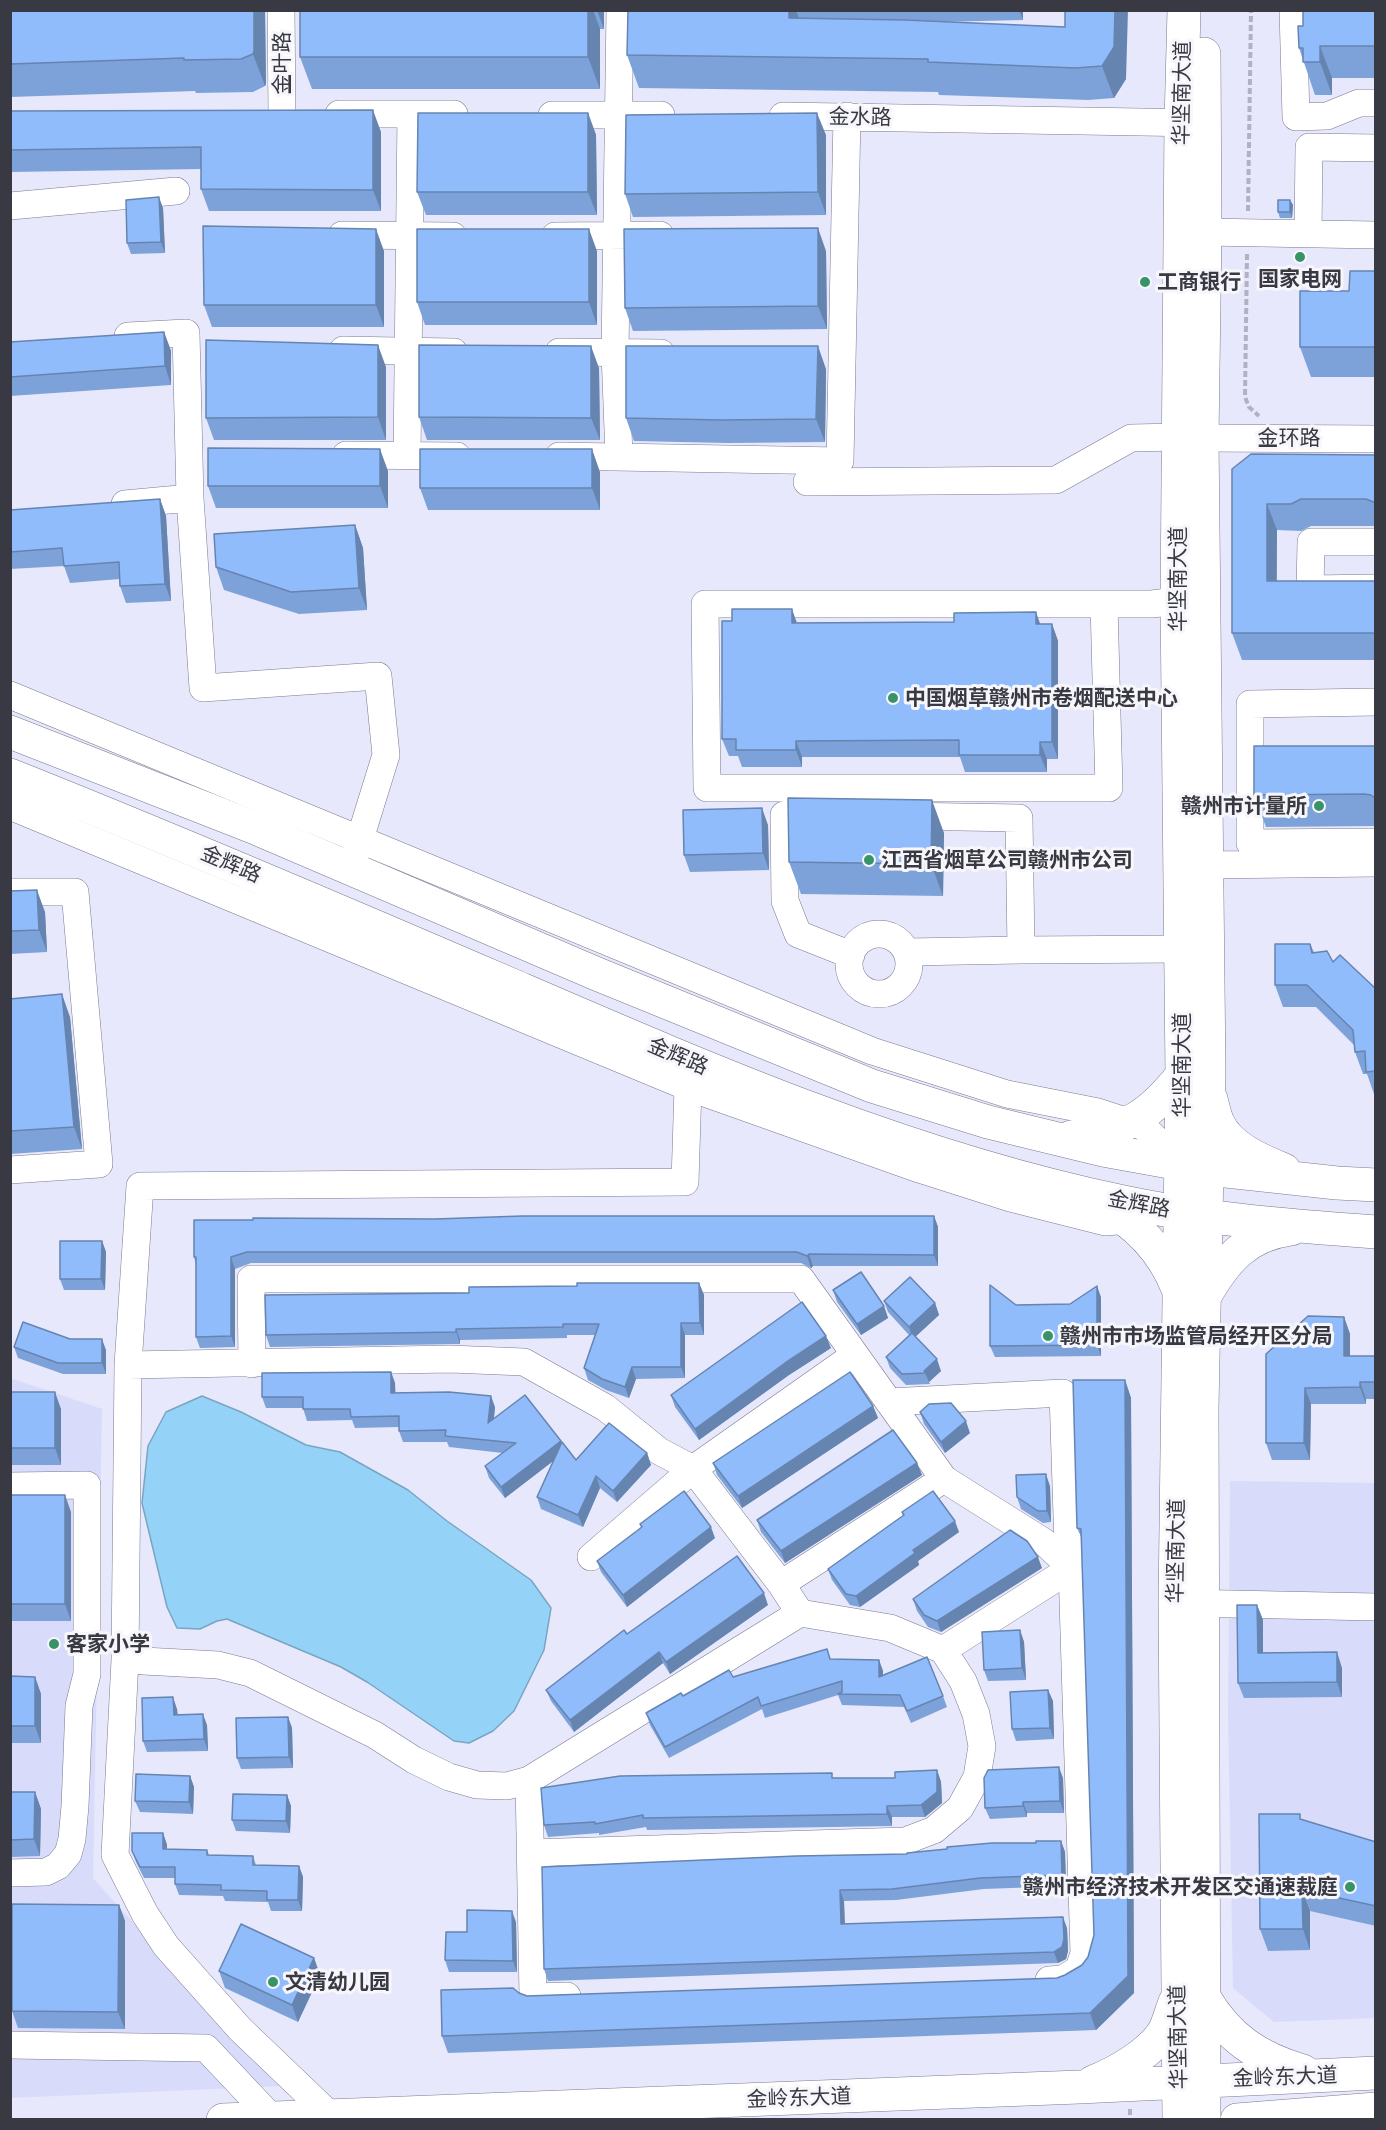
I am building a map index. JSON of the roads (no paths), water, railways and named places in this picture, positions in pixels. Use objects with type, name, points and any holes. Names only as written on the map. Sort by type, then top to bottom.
[{"type":"main road","name":"华坚南大道","points":[[1184,10],[1205,232],[1177,601],[1181,950],[1196,1083]]},
{"type":"main road","name":"华坚南大道","points":[[1204,10],[1182,233],[1208,865],[1196,1083],[1192,1295],[1202,1407],[1189,1603],[1191,2081],[1204,2120]]},
{"type":"main road","name":"金辉路","points":[[10,732],[258,829],[355,854],[597,974],[872,1086],[988,1122],[1194,1167],[1314,1181],[1376,1185]]},
{"type":"main road","name":"金辉路","points":[[13,796],[241,868],[735,1080],[951,1156],[1070,1190],[1125,1202],[1193,1213],[1376,1232]]},
{"type":"main road","points":[[1054,1138],[1089,1135],[1111,1130],[1130,1122],[1196,1083],[1218,1124],[1235,1143],[1254,1157],[1314,1181]]},
{"type":"main road","points":[[1070,1190],[1106,1206],[1127,1220],[1147,1239],[1192,1295],[1217,1275],[1230,1259],[1252,1240],[1272,1232],[1310,1226]]},
{"type":"main road","points":[[1078,2087],[1111,2075],[1148,2049],[1190,1998],[1214,2014],[1245,2044],[1273,2061],[1319,2076]]},
{"type":"main road","name":"金岭东大道","points":[[223,2120],[1078,2087],[1376,2073]]},
{"type":"main road","name":"华坚南大道","points":[[1179,2120],[1191,2081]]},
{"type":"main road","name":"金岭东大道","points":[[1237,2120],[1311,2116],[1376,2109]]},
{"type":"street","name":"金叶路","points":[[281,10],[290,115],[411,114]]},
{"type":"street","points":[[619,456],[615,353],[620,10]]},
{"type":"street","points":[[1293,10],[1296,117],[1327,116],[1359,103],[1376,103]]},
{"type":"street","points":[[407,456],[411,114],[480,114]]},
{"type":"street","points":[[526,115],[686,115]]},
{"type":"street","name":"金水路","points":[[755,116],[1193,123]]},
{"type":"street","points":[[536,456],[840,461],[830,353],[833,235],[847,116]]},
{"type":"street","points":[[1308,234],[1309,147],[1376,148]]},
{"type":"street","points":[[10,206],[176,191]]},
{"type":"street","points":[[1205,232],[1376,235]]},
{"type":"street","points":[[315,234],[479,236]]},
{"type":"street","points":[[536,236],[685,235]]},
{"type":"street","points":[[104,337],[186,333],[190,498],[203,688],[378,676],[386,755],[355,854]]},
{"type":"street","points":[[315,350],[477,352]]},
{"type":"street","points":[[535,352],[687,353]]},
{"type":"street","name":"金环路","points":[[807,482],[1056,480],[1131,438],[1376,438]]},
{"type":"street","points":[[324,455],[477,456]]},
{"type":"street","points":[[100,506],[190,498]]},
{"type":"street","points":[[1376,542],[1311,542],[1310,589],[1376,588]]},
{"type":"street","points":[[1104,604],[1109,789],[707,789],[705,604],[1104,604],[1152,604],[1177,601]]},
{"type":"street","points":[[10,695],[355,854],[872,1051],[1007,1094],[1098,1112],[1144,1127],[1194,1167]]},
{"type":"street","points":[[1376,702],[1250,704],[1251,843],[1376,842]]},
{"type":"street","points":[[13,796],[688,1087],[919,1169],[1010,1198],[1105,1222],[1193,1213]]},
{"type":"street","points":[[851,955],[798,934],[785,901],[784,815],[1019,818],[1022,951]]},
{"type":"street","points":[[1208,865],[1376,863]]},
{"type":"street","points":[[10,892],[75,892],[73,1001],[99,1164],[10,1170]]},
{"type":"street","points":[[875,934],[885,934],[902,944],[907,952],[909,971],[905,980],[890,992],[880,994],[870,992],[856,983],[849,968],[851,955],[858,943],[875,934]]},
{"type":"street","points":[[907,952],[1181,950]]},
{"type":"street","points":[[330,2115],[240,2029],[166,1946],[145,1914],[115,1854],[125,1660],[128,1365],[140,1186],[685,1182],[688,1087]]},
{"type":"street","points":[[252,1364],[252,1280],[801,1279],[944,1479],[1044,1542],[1072,1568]]},
{"type":"street","points":[[591,1557],[693,1469],[855,1355]]},
{"type":"street","points":[[128,1365],[450,1359],[524,1362],[606,1408],[659,1451],[693,1469],[781,1584],[800,1613]]},
{"type":"street","points":[[889,1402],[1063,1393],[1068,1547],[1072,1568],[1084,1953],[1079,1969],[1063,1979],[1028,1980]]},
{"type":"street","points":[[781,1584],[944,1479]]},
{"type":"street","points":[[10,1486],[87,1485],[87,1674],[79,1706],[72,1839],[68,1854],[58,1866],[46,1872],[10,1874]]},
{"type":"street","points":[[943,1650],[1072,1568]]},
{"type":"street","points":[[1189,1603],[1376,1607]]},
{"type":"street","points":[[125,1660],[218,1665],[250,1673],[375,1735],[414,1760],[449,1777],[477,1785],[507,1786],[529,1780],[800,1613],[890,1629],[943,1650],[963,1681],[976,1714],[982,1746],[977,1777],[960,1808],[934,1830],[905,1841],[530,1853]]},
{"type":"street","points":[[529,1780],[533,1997],[592,1995]]},
{"type":"street","points":[[10,2045],[206,2048],[271,2117]]},
{"type":"place","name":"国家电网","points":[[1300,257]]},
{"type":"place","name":"工商银行","points":[[1145,282]]},
{"type":"place","name":"中国烟草赣州市卷烟配送中心","points":[[893,698]]},
{"type":"place","name":"赣州市计量所","points":[[1319,806]]},
{"type":"place","name":"江西省烟草公司赣州市公司","points":[[869,860]]},
{"type":"place","name":"赣州市市场监管局经开区分局","points":[[1048,1336]]},
{"type":"place","name":"客家小学","points":[[54,1644]]},
{"type":"place","name":"赣州市经济技术开发区交通速裁庭","points":[[1350,1887]]},
{"type":"place","name":"文清幼儿园","points":[[273,1982]]}]
